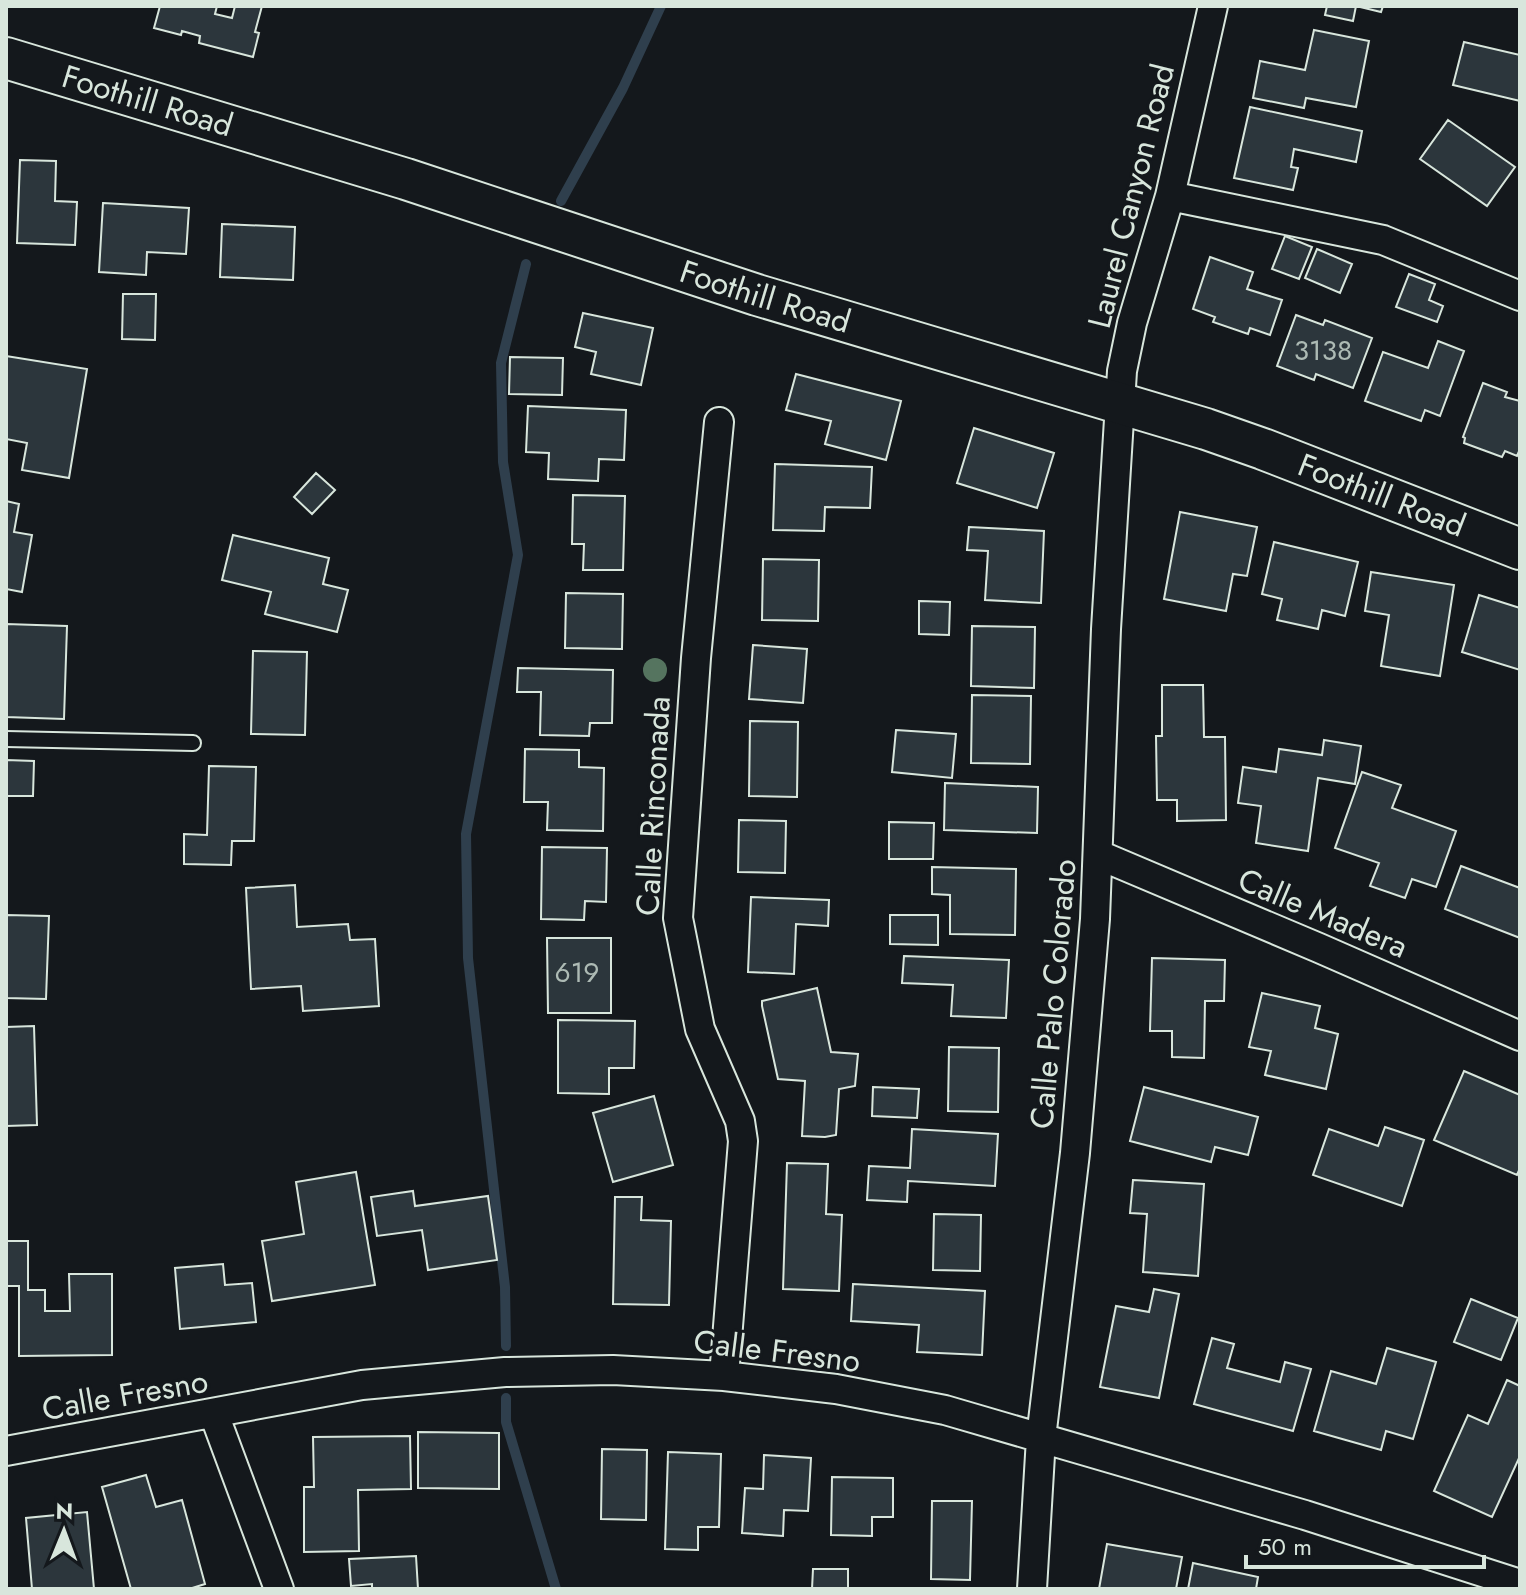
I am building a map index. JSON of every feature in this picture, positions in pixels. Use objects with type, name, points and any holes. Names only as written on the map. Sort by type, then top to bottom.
[{"type":"main road","name":"Foothill Road","points":[[6,58],[406,179],[757,295],[1121,403],[1263,449],[1520,549]]},
{"type":"street","name":"Laurel Canyon Road","points":[[1121,403],[1122,371],[1132,323],[1170,196],[1213,6]]},
{"type":"street","points":[[1170,196],[1383,240],[1520,296]]},
{"type":"street","name":"Calle Palo Colorado","points":[[1032,1589],[1041,1438],[1075,1153],[1099,855],[1106,629],[1121,403]]},
{"type":"street","name":"Calle Rinconada","points":[[719,422],[696,658],[678,918],[700,1029],[740,1121],[743,1141],[724,1376]]},
{"type":"street","name":"Calle Madera","points":[[1099,855],[1520,1036]]},
{"type":"street","name":"Calle Fresno","points":[[6,1451],[362,1385],[496,1372],[613,1370],[724,1376],[836,1389],[945,1410],[1305,1515],[1520,1586]]},
{"type":"street","points":[[214,1414],[279,1589]]},
{"type":"lane","points":[[6,739],[193,743]]},
{"type":"building","points":[[160,6],[217,6],[215,14],[232,18],[235,6],[262,6],[253,57],[199,43],[200,36],[154,28]]},
{"type":"building","points":[[1327,6],[1356,6],[1353,21],[1325,15]]},
{"type":"building","points":[[1356,6],[1383,6],[1381,12]]},
{"type":"building","points":[[1314,30],[1369,41],[1356,107],[1306,98],[1304,108],[1253,98],[1260,61],[1305,70]]},
{"type":"building","points":[[1464,42],[1520,55],[1520,101],[1453,85]]},
{"type":"building","points":[[1250,107],[1362,131],[1356,162],[1294,149],[1291,167],[1298,168],[1293,190],[1234,178]]},
{"type":"building","points":[[1448,120],[1515,167],[1487,206],[1420,159]]},
{"type":"building","points":[[20,160],[56,161],[55,201],[77,202],[75,245],[17,243]]},
{"type":"building","points":[[103,203],[189,208],[186,254],[147,252],[146,275],[99,272]]},
{"type":"building","points":[[222,224],[295,227],[293,280],[220,277]]},
{"type":"building","points":[[1285,236],[1312,247],[1299,279],[1272,269]]},
{"type":"building","points":[[1317,249],[1352,264],[1340,293],[1305,278]]},
{"type":"building","points":[[1210,257],[1253,272],[1247,289],[1282,300],[1270,335],[1250,328],[1248,334],[1213,322],[1215,317],[1193,309]]},
{"type":"building","points":[[1409,274],[1435,284],[1429,300],[1443,306],[1437,322],[1396,307]]},
{"type":"building","points":[[123,294],[156,294],[155,340],[122,339]]},
{"type":"building","points":[[583,313],[653,328],[641,385],[591,374],[596,352],[575,347]]},
{"type":"building","points":[[1296,315],[1323,325],[1325,320],[1372,338],[1353,388],[1316,374],[1314,380],[1277,366]]},
{"type":"building","points":[[1438,341],[1464,351],[1440,416],[1425,410],[1421,421],[1365,401],[1383,352],[1428,368]]},
{"type":"building","points":[[6,356],[87,369],[69,478],[22,470],[27,443],[6,439]]},
{"type":"building","points":[[510,357],[563,358],[562,395],[509,394]]},
{"type":"building","points":[[796,374],[901,401],[886,460],[825,444],[831,421],[786,410]]},
{"type":"building","points":[[1483,383],[1507,392],[1505,397],[1520,401],[1520,449],[1517,456],[1505,451],[1502,457],[1464,443],[1463,437]]},
{"type":"building","points":[[528,406],[626,410],[624,460],[599,459],[598,481],[548,479],[549,453],[526,452]]},
{"type":"building","points":[[974,428],[1054,453],[1037,508],[957,483]]},
{"type":"building","points":[[775,464],[872,467],[870,508],[825,507],[824,531],[773,530]]},
{"type":"building","points":[[316,473],[335,490],[312,514],[294,497]]},
{"type":"building","points":[[573,495],[625,496],[623,570],[583,570],[584,544],[572,544]]},
{"type":"building","points":[[6,501],[19,504],[14,532],[32,535],[22,592],[6,589]]},
{"type":"building","points":[[1180,512],[1257,527],[1247,576],[1233,574],[1226,611],[1164,599]]},
{"type":"building","points":[[969,527],[1044,531],[1041,603],[985,600],[988,551],[967,550]]},
{"type":"building","points":[[233,535],[329,558],[323,584],[348,590],[337,632],[265,614],[271,592],[222,580]]},
{"type":"building","points":[[1274,542],[1358,562],[1345,616],[1322,610],[1318,629],[1277,620],[1282,599],[1262,594]]},
{"type":"building","points":[[763,559],[819,560],[818,621],[762,620]]},
{"type":"building","points":[[1371,572],[1454,585],[1440,676],[1381,666],[1389,615],[1365,611]]},
{"type":"building","points":[[566,593],[623,594],[622,649],[565,648]]},
{"type":"building","points":[[1479,595],[1520,608],[1520,670],[1462,652]]},
{"type":"building","points":[[919,601],[950,602],[949,635],[919,634]]},
{"type":"building","points":[[6,624],[67,626],[64,719],[6,717]]},
{"type":"building","points":[[972,626],[1035,627],[1034,688],[971,686]]},
{"type":"building","points":[[753,645],[807,649],[803,703],[749,699]]},
{"type":"building","points":[[253,651],[307,652],[305,735],[251,734]]},
{"type":"building","points":[[518,668],[613,670],[612,723],[590,723],[589,736],[540,735],[541,692],[517,692]]},
{"type":"building","points":[[1162,685],[1203,685],[1204,737],[1225,737],[1226,820],[1177,821],[1177,800],[1157,800],[1156,736],[1162,736]]},
{"type":"building","points":[[972,695],[1031,696],[1030,764],[971,763]]},
{"type":"building","points":[[750,721],[798,722],[797,797],[749,796]]},
{"type":"building","points":[[896,730],[956,734],[952,778],[892,772]]},
{"type":"building","points":[[1324,740],[1361,746],[1355,784],[1318,778],[1308,851],[1256,843],[1261,806],[1238,803],[1243,767],[1276,772],[1279,749],[1322,755]]},
{"type":"building","points":[[525,749],[579,750],[579,767],[604,768],[603,831],[547,830],[548,802],[524,802]]},
{"type":"building","points":[[6,760],[34,761],[33,796],[7,796],[6,849]]},
{"type":"building","points":[[209,766],[256,767],[254,841],[232,841],[231,865],[184,864],[184,834],[207,835]]},
{"type":"building","points":[[1362,772],[1401,785],[1392,808],[1456,831],[1436,887],[1412,879],[1405,898],[1370,886],[1379,863],[1335,848]]},
{"type":"building","points":[[945,783],[1038,787],[1037,833],[944,830]]},
{"type":"building","points":[[739,820],[786,821],[785,873],[738,872]]},
{"type":"building","points":[[889,822],[934,823],[933,859],[889,859]]},
{"type":"building","points":[[542,847],[607,848],[606,902],[585,901],[584,920],[541,919]]},
{"type":"building","points":[[1461,866],[1520,888],[1520,938],[1445,909]]},
{"type":"building","points":[[932,867],[1016,869],[1015,935],[950,934],[950,895],[932,894]]},
{"type":"building","points":[[295,885],[297,927],[348,924],[350,940],[375,939],[379,1006],[303,1011],[301,986],[251,989],[246,888]]},
{"type":"building","points":[[751,897],[829,900],[828,926],[796,924],[794,974],[748,972]]},
{"type":"building","points":[[6,915],[49,916],[46,999],[6,998]]},
{"type":"building","points":[[890,915],[938,915],[938,945],[890,944]]},
{"type":"building","points":[[547,938],[611,938],[611,1013],[548,1013]]},
{"type":"building","points":[[904,956],[1009,960],[1006,1018],[951,1016],[953,985],[902,983]]},
{"type":"building","points":[[1152,958],[1225,960],[1224,1001],[1205,1001],[1204,1058],[1172,1057],[1172,1031],[1150,1031]]},
{"type":"building","points":[[817,988],[831,1052],[858,1054],[855,1086],[839,1089],[836,1135],[825,1137],[802,1136],[805,1081],[778,1079],[762,1006],[762,1001]]},
{"type":"building","points":[[1262,993],[1320,1006],[1315,1028],[1338,1034],[1326,1089],[1265,1075],[1271,1051],[1249,1047]]},
{"type":"building","points":[[558,1020],[635,1021],[634,1068],[609,1068],[609,1094],[558,1093]]},
{"type":"building","points":[[34,1026],[37,1125],[6,1126],[6,1027]]},
{"type":"building","points":[[949,1047],[999,1048],[998,1112],[948,1111]]},
{"type":"building","points":[[1464,1071],[1520,1095],[1520,1168],[1517,1175],[1434,1140]]},
{"type":"building","points":[[873,1087],[919,1089],[917,1118],[872,1116]]},
{"type":"building","points":[[1144,1087],[1258,1117],[1248,1155],[1215,1147],[1211,1162],[1130,1141]]},
{"type":"building","points":[[654,1096],[673,1165],[613,1182],[593,1113]]},
{"type":"building","points":[[1385,1127],[1424,1140],[1402,1206],[1313,1175],[1329,1129],[1378,1146]]},
{"type":"building","points":[[912,1129],[998,1134],[995,1186],[908,1181],[907,1202],[867,1200],[869,1166],[910,1168]]},
{"type":"building","points":[[787,1163],[828,1164],[826,1214],[842,1215],[839,1291],[783,1289]]},
{"type":"building","points":[[356,1172],[375,1285],[272,1301],[262,1241],[304,1234],[296,1182]]},
{"type":"building","points":[[1133,1180],[1204,1184],[1198,1276],[1143,1272],[1147,1214],[1130,1213]]},
{"type":"building","points":[[413,1191],[415,1206],[488,1196],[497,1260],[428,1270],[422,1230],[377,1236],[371,1197]]},
{"type":"building","points":[[615,1197],[642,1197],[641,1220],[671,1221],[669,1305],[613,1304]]},
{"type":"building","points":[[934,1214],[981,1215],[980,1271],[933,1270]]},
{"type":"building","points":[[6,1241],[28,1241],[28,1290],[45,1290],[45,1311],[70,1311],[69,1274],[112,1274],[112,1355],[19,1356],[19,1286],[6,1286]]},
{"type":"building","points":[[223,1264],[225,1285],[252,1283],[256,1322],[180,1329],[175,1268]]},
{"type":"building","points":[[853,1284],[985,1291],[982,1355],[917,1352],[919,1325],[851,1321]]},
{"type":"building","points":[[1154,1289],[1179,1294],[1159,1398],[1100,1387],[1116,1306],[1149,1312]]},
{"type":"building","points":[[1471,1299],[1518,1318],[1501,1360],[1454,1342]]},
{"type":"building","points":[[1212,1338],[1234,1344],[1227,1368],[1280,1382],[1285,1362],[1311,1369],[1293,1431],[1194,1404]]},
{"type":"building","points":[[1387,1348],[1436,1362],[1413,1439],[1386,1431],[1381,1450],[1314,1431],[1331,1371],[1376,1384]]},
{"type":"building","points":[[1507,1380],[1520,1386],[1520,1456],[1492,1517],[1434,1491],[1468,1415],[1488,1424]]},
{"type":"building","points":[[418,1432],[499,1433],[499,1489],[418,1488]]},
{"type":"building","points":[[410,1436],[411,1489],[358,1490],[359,1551],[304,1552],[304,1487],[314,1487],[313,1437]]},
{"type":"building","points":[[602,1449],[647,1450],[646,1520],[601,1519]]},
{"type":"building","points":[[668,1452],[721,1454],[719,1527],[698,1527],[698,1550],[665,1549]]},
{"type":"building","points":[[764,1455],[811,1458],[808,1511],[784,1510],[783,1536],[742,1533],[745,1488],[763,1489]]},
{"type":"building","points":[[146,1475],[156,1507],[182,1500],[205,1584],[189,1589],[131,1589],[102,1487]]},
{"type":"building","points":[[832,1477],[893,1478],[893,1517],[872,1517],[872,1536],[831,1535]]},
{"type":"building","points":[[932,1501],[972,1501],[970,1580],[931,1579]]},
{"type":"building","points":[[87,1512],[94,1589],[32,1589],[26,1518]]},
{"type":"building","points":[[1107,1544],[1182,1557],[1176,1589],[1099,1589]]},
{"type":"building","points":[[416,1556],[418,1589],[372,1589],[372,1584],[351,1586],[349,1559]]},
{"type":"building","points":[[1193,1563],[1258,1577],[1256,1589],[1188,1589]]},
{"type":"building","points":[[813,1569],[848,1569],[848,1589],[812,1589]]},
{"type":"waterway","points":[[561,201],[623,88],[661,6]]},
{"type":"waterway","points":[[506,1346],[505,1287],[468,958],[466,834],[518,555],[503,462],[501,363],[526,264]]},
{"type":"waterway","points":[[506,1398],[506,1422],[556,1589]]}]
